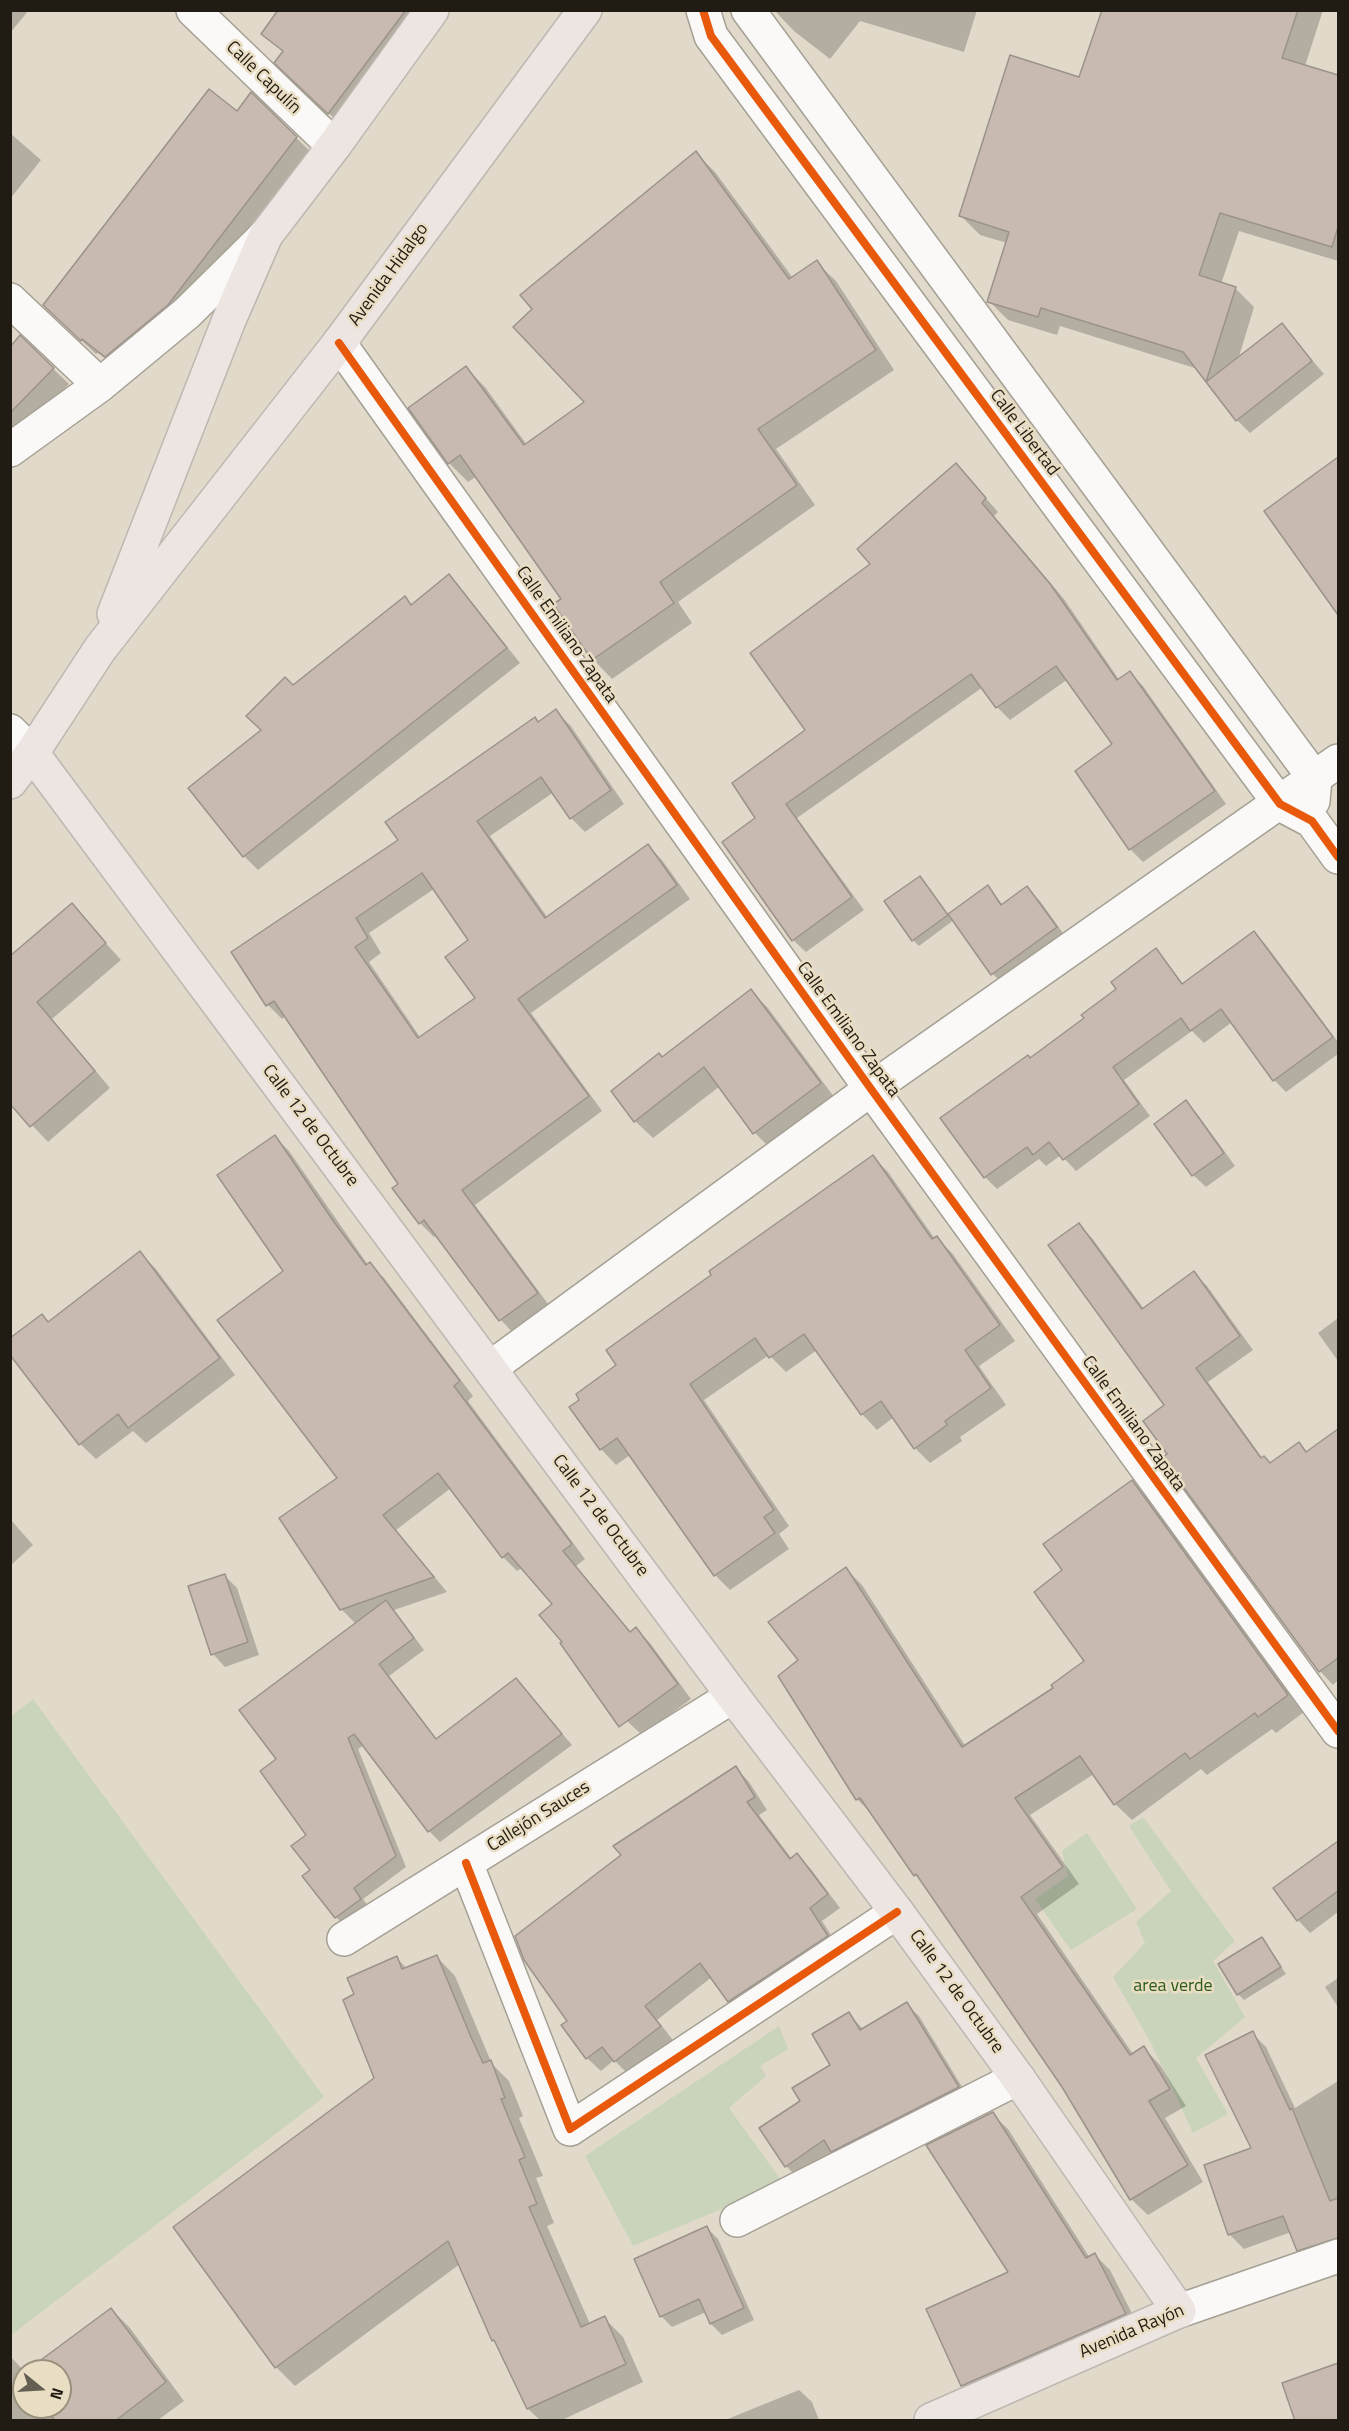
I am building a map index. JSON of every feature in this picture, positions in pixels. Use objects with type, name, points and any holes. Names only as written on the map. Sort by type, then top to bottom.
[{"type":"main road","name":"Avenida Hidalgo","points":[[100,649],[229,320],[266,235],[334,147],[432,10]]},
{"type":"main road","name":"Avenida Hidalgo","points":[[10,782],[21,742],[100,649],[339,343],[585,10]]},
{"type":"main road","name":"Calle 12 de Octubre","points":[[21,742],[733,1696],[897,1912],[1018,2078],[1179,2311]]},
{"type":"main road","name":"Avenida Rayón","points":[[931,2421],[1179,2311]]},
{"type":"street","name":"Calle Capulín","points":[[193,10],[334,147]]},
{"type":"street","name":"Calle Libertad","points":[[702,10],[711,36],[1280,804],[1312,821],[1338,857]]},
{"type":"street","name":"Calle Libertad","points":[[748,10],[1047,417],[1327,770]]},
{"type":"street","name":"Avenida Hidalgo","points":[[10,450],[100,384],[187,313],[266,235]]},
{"type":"street","points":[[10,300],[100,384]]},
{"type":"street","name":"Calle Emiliano Zapata","points":[[339,343],[871,1089],[1338,1731]]},
{"type":"street","points":[[1013,444],[1047,417]]},
{"type":"street","points":[[490,1368],[871,1089],[1327,770]]},
{"type":"street","points":[[1312,821],[1327,770]]},
{"type":"street","name":"Callejón Sauces","points":[[344,1939],[733,1696]]},
{"type":"street","points":[[466,1863],[570,2129],[897,1912]]},
{"type":"street","points":[[737,2220],[1018,2078]]},
{"type":"street","name":"Avenida Rayón","points":[[1179,2311],[1338,2256]]},
{"type":"green space","points":[[33,1699],[324,2097],[11,2335],[10,1717]]},
{"type":"green space","name":"area verde","points":[[1143,1817],[1235,1941],[1213,1961],[1245,2017],[1196,2058],[1228,2114],[1193,2133],[1151,2043],[1113,1977],[1145,1943],[1136,1922],[1171,1891],[1129,1826]]},
{"type":"green space","points":[[1087,1833],[1137,1909],[1071,1950],[1035,1899],[1068,1876],[1062,1851]]},
{"type":"green space","points":[[779,2026],[788,2049],[760,2066],[766,2076],[729,2108],[783,2183],[633,2246],[585,2156]]},
{"type":"building","points":[[278,10],[406,10],[328,114],[274,63],[283,51],[261,34]]},
{"type":"building","points":[[1102,10],[1298,10],[1282,58],[1338,75],[1338,227],[1332,247],[1220,213],[1199,275],[1236,287],[1206,382],[1183,352],[1041,308],[1038,317],[987,302],[1009,232],[959,216],[1010,55],[1079,77]]},
{"type":"building","points":[[209,89],[237,111],[251,92],[297,137],[168,305],[105,357],[82,339],[81,341],[43,305]]},
{"type":"building","points":[[696,151],[789,279],[817,260],[876,350],[758,429],[797,485],[660,582],[674,603],[592,660],[553,604],[561,599],[460,455],[448,464],[408,408],[466,366],[524,445],[584,402],[513,327],[532,309],[520,295]]},
{"type":"building","points":[[1282,323],[1312,361],[1236,421],[1206,382]]},
{"type":"building","points":[[20,335],[54,368],[10,413],[10,347]]},
{"type":"building","points":[[1338,457],[1338,615],[1264,511]]},
{"type":"building","points":[[956,463],[986,498],[982,503],[1051,585],[1117,680],[1130,671],[1215,791],[1129,850],[1075,771],[1112,744],[1056,666],[996,708],[971,674],[786,804],[852,897],[792,941],[722,842],[755,818],[732,783],[805,730],[750,653],[870,564],[857,549]]},
{"type":"building","points":[[449,574],[507,648],[243,857],[188,788],[261,730],[246,716],[285,677],[293,685],[405,596],[411,605]]},
{"type":"building","points":[[556,709],[611,790],[570,819],[541,777],[477,821],[545,918],[648,844],[677,885],[518,999],[589,1096],[462,1190],[538,1293],[499,1321],[424,1220],[419,1224],[392,1188],[398,1184],[274,1001],[266,1006],[231,952],[398,840],[385,822],[535,717],[538,722]],"holes":[[[422,873],[468,940],[445,957],[475,998],[418,1038],[355,947],[368,938],[356,918]]]},
{"type":"building","points":[[920,876],[948,915],[912,941],[884,901]]},
{"type":"building","points":[[988,885],[1001,905],[1027,886],[1057,927],[991,975],[948,914]]},
{"type":"building","points":[[72,903],[106,943],[37,1002],[95,1071],[30,1127],[10,1104],[10,956]]},
{"type":"building","points":[[1254,931],[1333,1037],[1273,1081],[1221,1009],[1190,1031],[1181,1018],[1113,1067],[1139,1104],[1063,1160],[1049,1142],[1033,1155],[1027,1147],[984,1178],[940,1118],[1028,1055],[1030,1058],[1084,1018],[1081,1015],[1116,989],[1111,982],[1156,948],[1182,984]]},
{"type":"building","points":[[751,989],[821,1083],[753,1134],[704,1067],[634,1122],[611,1091],[659,1053],[662,1057]]},
{"type":"building","points":[[1186,1100],[1224,1153],[1192,1176],[1154,1124]]},
{"type":"building","points":[[275,1135],[366,1265],[370,1262],[460,1381],[454,1386],[572,1544],[563,1551],[630,1632],[636,1627],[678,1684],[619,1727],[560,1643],[562,1642],[539,1615],[552,1604],[508,1553],[502,1558],[438,1473],[383,1515],[434,1577],[340,1610],[279,1518],[337,1478],[217,1320],[283,1271],[217,1175]]},
{"type":"building","points":[[873,1155],[932,1239],[937,1236],[1000,1325],[965,1350],[991,1388],[945,1421],[947,1425],[914,1449],[881,1401],[861,1415],[804,1334],[769,1358],[755,1338],[690,1384],[774,1510],[764,1517],[775,1533],[714,1576],[617,1438],[600,1450],[569,1407],[579,1400],[576,1394],[616,1365],[606,1350],[711,1275],[709,1271]]},
{"type":"building","points":[[1079,1223],[1142,1309],[1194,1271],[1240,1336],[1196,1368],[1261,1458],[1264,1456],[1270,1463],[1299,1442],[1306,1452],[1338,1429],[1338,1658],[1319,1672],[1162,1458],[1167,1454],[1143,1421],[1164,1405],[1048,1245]]},
{"type":"building","points":[[140,1251],[220,1358],[128,1428],[118,1414],[79,1445],[10,1355],[10,1338],[42,1314],[48,1322]]},
{"type":"building","points":[[1132,1480],[1288,1695],[1258,1717],[1255,1713],[1190,1759],[1185,1753],[1114,1805],[1080,1756],[1015,1798],[1063,1867],[1021,1897],[1130,2055],[1144,2046],[1170,2089],[1149,2101],[1188,2165],[1130,2200],[1062,2087],[916,1874],[914,1876],[860,1798],[856,1800],[778,1676],[798,1660],[768,1622],[846,1567],[962,1747],[1053,1688],[1051,1685],[1084,1661],[1034,1592],[1062,1570],[1043,1544]]},
{"type":"building","points":[[225,1574],[248,1642],[211,1655],[188,1586]]},
{"type":"building","points":[[386,1600],[414,1638],[379,1664],[436,1739],[516,1678],[562,1734],[428,1832],[354,1734],[348,1738],[396,1856],[354,1888],[361,1899],[335,1918],[302,1876],[310,1870],[291,1846],[306,1835],[260,1771],[276,1759],[239,1710]]},
{"type":"building","points":[[736,1766],[755,1797],[747,1802],[790,1859],[797,1853],[828,1894],[810,1908],[828,1936],[728,2002],[700,1963],[645,2006],[661,2026],[614,2062],[602,2047],[586,2059],[561,2025],[567,2021],[524,1960],[515,1936],[621,1855],[613,1846]]},
{"type":"building","points":[[1338,1841],[1338,1891],[1297,1921],[1273,1888]]},
{"type":"building","points":[[1262,1937],[1281,1967],[1237,1995],[1218,1964]]},
{"type":"building","points":[[437,1955],[483,2063],[491,2060],[505,2098],[501,2099],[525,2157],[519,2160],[537,2204],[529,2207],[581,2327],[605,2316],[626,2364],[527,2409],[494,2340],[492,2341],[448,2241],[275,2368],[173,2227],[374,2078],[343,2000],[354,1994],[347,1978],[397,1956],[402,1969]]},
{"type":"building","points":[[907,2002],[959,2087],[831,2152],[824,2140],[785,2167],[759,2128],[800,2101],[792,2088],[830,2065],[812,2034],[849,2012],[860,2030]]},
{"type":"building","points":[[1253,2031],[1290,2110],[1292,2108],[1330,2201],[1338,2198],[1338,2238],[1297,2251],[1283,2216],[1228,2235],[1204,2165],[1251,2148],[1205,2055]]},
{"type":"building","points":[[993,2112],[1086,2258],[1095,2253],[1126,2314],[961,2386],[926,2309],[1008,2272],[926,2145]]},
{"type":"building","points":[[707,2226],[744,2308],[710,2324],[699,2299],[660,2317],[634,2259]]},
{"type":"building","points":[[111,2308],[166,2382],[115,2421],[55,2421],[54,2419],[72,2419],[72,2359],[42,2359]]},
{"type":"building","points":[[1338,2363],[1338,2421],[1295,2421],[1282,2383]]},
{"type":"cycle path","points":[[703,10],[711,36],[1280,804],[1312,821],[1338,857]]},
{"type":"cycle path","points":[[339,343],[871,1089],[1338,1731]]},
{"type":"cycle path","points":[[466,1863],[570,2129],[897,1912]]}]
